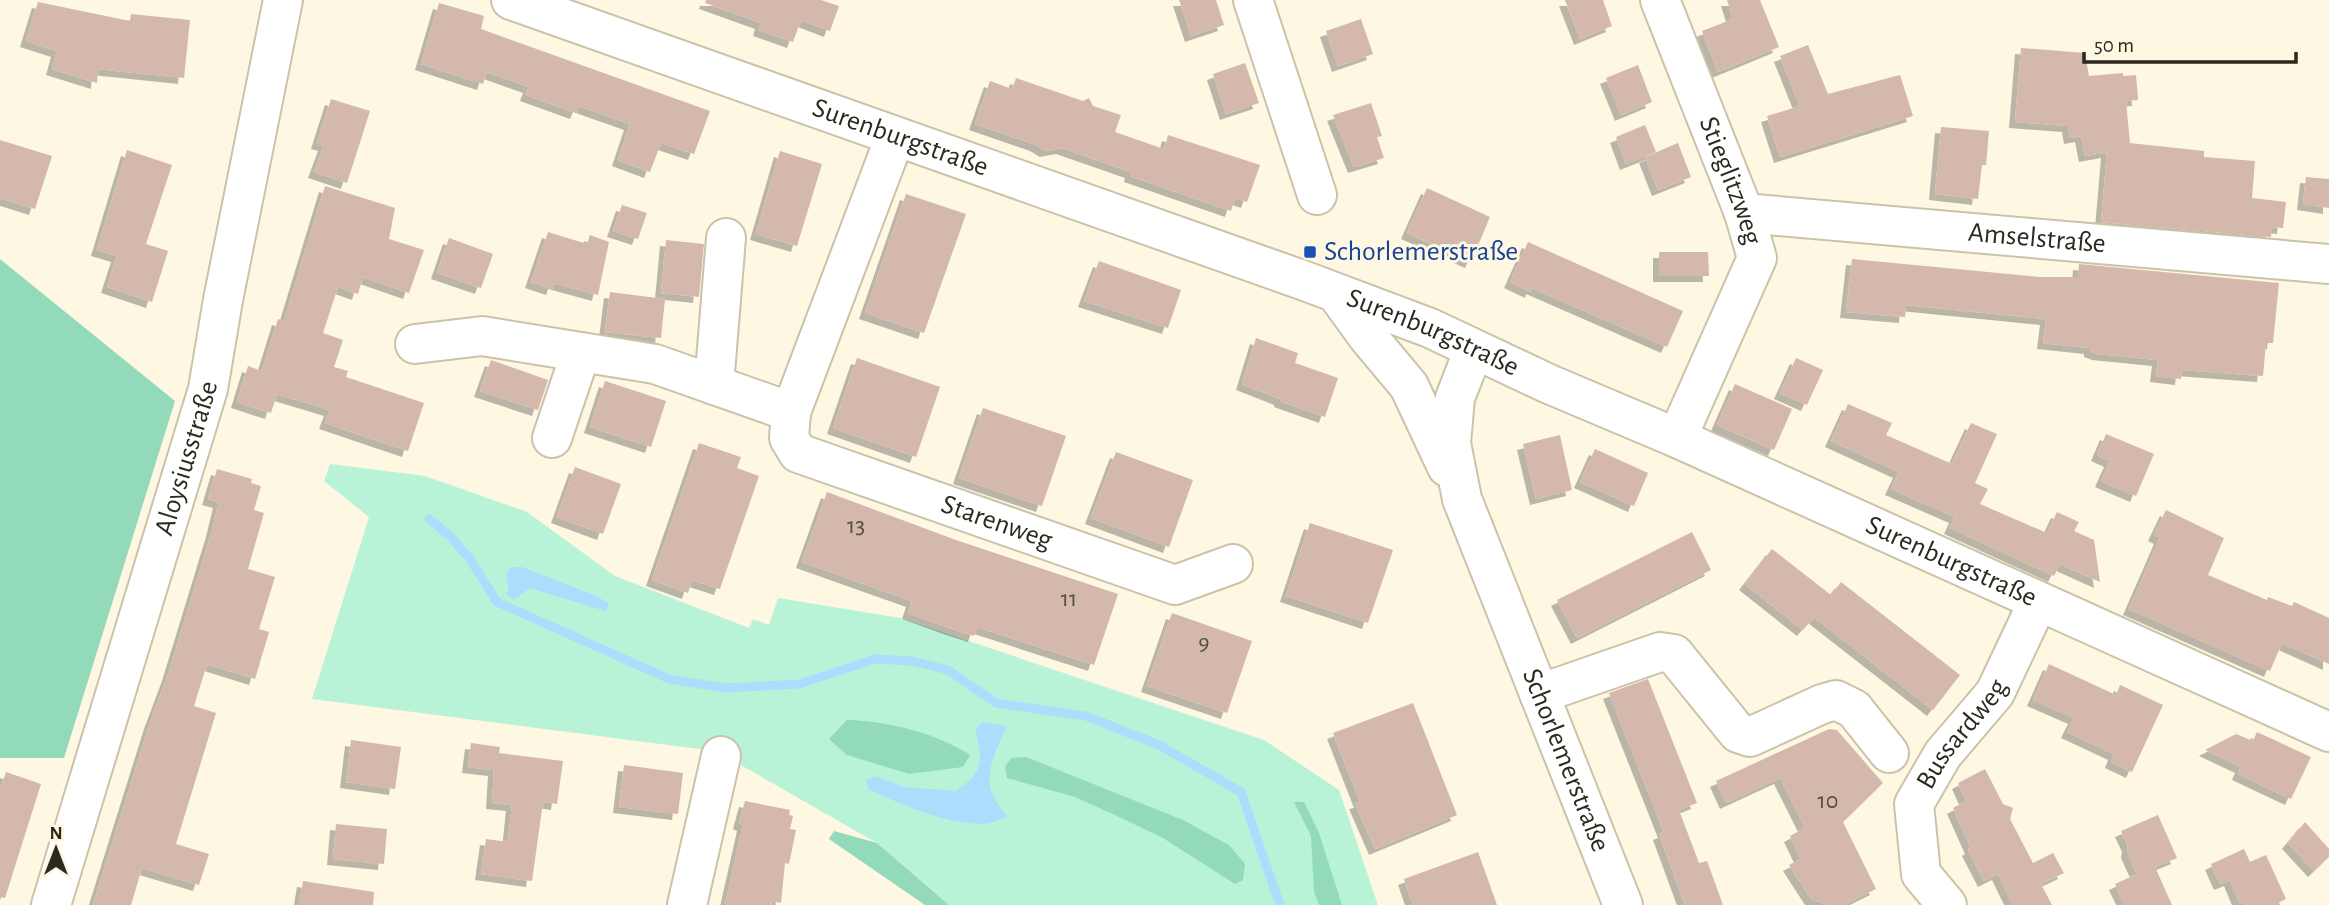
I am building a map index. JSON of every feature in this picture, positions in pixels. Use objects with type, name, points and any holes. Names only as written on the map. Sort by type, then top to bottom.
[{"type":"street","name":"Aloysiusstraße","points":[[51,905],[208,389],[223,300],[283,0]]},
{"type":"street","name":"Surenburgstraße","points":[[511,0],[1430,328],[1549,384],[1677,438],[2329,732]]},
{"type":"street","points":[[1252,0],[1317,195]]},
{"type":"street","name":"Stieglitzweg","points":[[1660,0],[1744,213],[1757,258],[1677,438]]},
{"type":"street","name":"Starenweg","points":[[895,137],[791,412],[789,438],[798,453],[1175,585],[1233,564]]},
{"type":"street","name":"Amselstraße","points":[[1744,213],[2329,264]]},
{"type":"street","points":[[714,385],[726,238]]},
{"type":"street","name":"Schorlemerstraße","points":[[1336,293],[1409,386],[1462,499],[1623,905]]},
{"type":"street","points":[[415,344],[482,336],[655,364],[791,412]]},
{"type":"street","name":"Schorlemerstraße","points":[[1462,499],[1451,443],[1455,398],[1474,349]]},
{"type":"street","points":[[551,438],[581,352]]},
{"type":"street","name":"Bussardweg","points":[[1947,905],[1921,874],[1914,804],[1943,754],[1995,693],[2038,603]]},
{"type":"street","points":[[1539,694],[1660,652],[1674,654],[1738,733],[1750,737],[1836,700],[1854,709],[1889,753]]},
{"type":"street","points":[[687,905],[721,756]]},
{"type":"green space","points":[[0,259],[175,401],[64,758],[0,758]]},
{"type":"green space","points":[[330,464],[425,476],[527,512],[615,576],[749,628],[753,619],[769,625],[778,598],[900,618],[1264,740],[1339,790],[1378,905],[949,905],[877,843],[739,764],[707,750],[312,699],[369,517],[324,481]]},
{"type":"green space","points":[[847,720],[911,730],[942,740],[970,755],[963,767],[909,774],[847,755],[829,739]]},
{"type":"green space","points":[[1026,757],[1183,820],[1229,845],[1245,864],[1243,880],[1235,884],[1163,838],[1075,797],[1007,778],[1005,767],[1011,758]]},
{"type":"green space","points":[[1294,802],[1304,802],[1319,833],[1342,905],[1319,905],[1314,892],[1311,836]]},
{"type":"green space","points":[[834,831],[877,843],[949,905],[925,905],[829,839]]},
{"type":"water","points":[[510,567],[522,567],[596,596],[607,602],[609,607],[605,611],[530,588],[514,600],[506,594],[509,590],[506,576]]},
{"type":"water","points":[[983,722],[1007,726],[992,762],[990,784],[998,805],[1008,817],[984,824],[954,821],[908,807],[869,789],[866,780],[875,776],[904,787],[956,791],[977,771],[980,757],[975,729]]},
{"type":"building","points":[[706,0],[821,0],[839,6],[830,31],[801,20],[793,42],[759,30],[761,23],[705,3]]},
{"type":"building","points":[[1179,0],[1216,0],[1224,25],[1191,36]]},
{"type":"building","points":[[1565,0],[1603,0],[1612,26],[1580,39]]},
{"type":"building","points":[[1727,0],[1760,0],[1779,47],[1718,72],[1702,31],[1733,19]]},
{"type":"building","points":[[38,2],[130,21],[131,14],[190,20],[184,78],[98,69],[97,83],[52,69],[57,51],[26,41]]},
{"type":"building","points":[[439,3],[484,16],[481,29],[710,111],[694,154],[661,143],[650,172],[618,160],[630,124],[579,106],[576,113],[526,95],[529,87],[487,72],[483,84],[421,64]]},
{"type":"building","points":[[1361,19],[1373,54],[1338,66],[1326,31]]},
{"type":"building","points":[[1808,45],[1828,94],[1900,75],[1913,116],[1780,157],[1767,116],[1800,106],[1780,56]]},
{"type":"building","points":[[2021,48],[2085,53],[2089,76],[2123,73],[2123,76],[2136,75],[2138,100],[2126,101],[2130,143],[2204,151],[2204,157],[2255,161],[2252,198],[2286,202],[2283,228],[2272,227],[2271,237],[2101,222],[2107,152],[2085,156],[2081,136],[2070,138],[2068,126],[2015,122]]},
{"type":"building","points":[[1245,63],[1259,103],[1226,114],[1213,74]]},
{"type":"building","points":[[1638,65],[1652,102],[1621,115],[1606,78]]},
{"type":"building","points":[[1016,78],[1083,101],[1089,98],[1093,106],[1121,115],[1115,132],[1164,149],[1168,135],[1260,165],[1247,202],[1235,198],[1231,211],[1130,176],[1131,172],[1062,148],[1046,151],[975,124],[990,81],[1012,89]]},
{"type":"building","points":[[331,99],[370,111],[347,183],[314,172],[324,145],[317,143]]},
{"type":"building","points":[[1371,103],[1382,136],[1377,137],[1384,158],[1354,167],[1333,115]]},
{"type":"building","points":[[1645,125],[1656,152],[1626,164],[1616,137]]},
{"type":"building","points":[[1941,127],[1989,131],[1986,165],[1982,165],[1978,199],[1935,194]]},
{"type":"building","points":[[0,140],[52,156],[35,209],[0,198]]},
{"type":"building","points":[[1678,143],[1691,177],[1658,190],[1645,157]]},
{"type":"building","points":[[127,150],[172,165],[146,244],[168,251],[152,302],[107,287],[117,256],[97,250]]},
{"type":"building","points":[[780,151],[822,164],[797,246],[756,234]]},
{"type":"building","points":[[2306,177],[2329,179],[2329,208],[2303,204]]},
{"type":"building","points":[[325,186],[395,208],[389,239],[424,250],[409,293],[363,277],[358,294],[338,287],[323,333],[343,340],[334,367],[348,371],[346,377],[424,403],[408,451],[325,423],[330,410],[277,394],[271,413],[237,402],[248,366],[262,371],[278,319],[284,321]]},
{"type":"building","points":[[1427,188],[1490,217],[1471,262],[1407,233]]},
{"type":"building","points":[[906,194],[966,214],[924,333],[865,313]]},
{"type":"building","points":[[622,205],[647,213],[638,239],[613,231]]},
{"type":"building","points":[[548,232],[587,244],[590,235],[609,242],[598,295],[554,283],[552,289],[531,282]]},
{"type":"building","points":[[449,238],[493,254],[481,288],[437,273]]},
{"type":"building","points":[[666,240],[704,244],[699,297],[661,293]]},
{"type":"building","points":[[1528,242],[1683,311],[1667,347],[1532,288],[1531,292],[1510,282]]},
{"type":"building","points":[[1659,252],[1708,252],[1709,276],[1659,276]]},
{"type":"building","points":[[1852,259],[2040,277],[2078,277],[2079,264],[2279,283],[2273,343],[2266,343],[2263,376],[2182,370],[2181,379],[2156,376],[2158,360],[2098,354],[2090,351],[2090,348],[2043,343],[2046,319],[1906,305],[1905,317],[1846,312]]},
{"type":"building","points":[[1099,261],[1181,290],[1168,328],[1084,301]]},
{"type":"building","points":[[610,292],[665,299],[661,338],[605,332]]},
{"type":"building","points":[[1256,338],[1298,353],[1295,363],[1338,378],[1325,417],[1242,384]]},
{"type":"building","points":[[857,358],[940,387],[916,457],[833,428]]},
{"type":"building","points":[[1796,358],[1823,370],[1807,405],[1780,393]]},
{"type":"building","points":[[491,360],[548,380],[538,410],[480,391]]},
{"type":"building","points":[[605,381],[666,401],[651,447],[590,427]]},
{"type":"building","points":[[1735,384],[1792,409],[1774,450],[1717,425]]},
{"type":"building","points":[[1848,404],[1892,423],[1886,435],[1952,464],[1971,423],[1997,434],[1975,483],[1988,489],[1980,504],[2047,533],[2057,512],[2079,522],[2074,531],[2094,540],[2100,582],[2060,564],[2054,576],[1950,528],[1955,517],[1891,489],[1899,472],[1831,441]]},
{"type":"building","points":[[983,408],[1066,436],[1042,506],[959,478]]},
{"type":"building","points":[[2106,434],[2154,454],[2136,496],[2101,481],[2110,461],[2097,455]]},
{"type":"building","points":[[1560,435],[1572,490],[1536,499],[1523,444]]},
{"type":"building","points":[[699,443],[741,457],[737,468],[759,476],[720,589],[692,580],[688,593],[652,580]]},
{"type":"building","points":[[1595,449],[1648,473],[1634,506],[1580,482]]},
{"type":"building","points":[[1116,452],[1193,480],[1169,547],[1091,518]]},
{"type":"building","points":[[575,467],[621,484],[603,534],[557,517]]},
{"type":"building","points":[[217,469],[252,479],[251,483],[261,486],[254,510],[264,513],[248,569],[275,577],[259,629],[269,632],[255,679],[207,664],[194,706],[216,713],[176,844],[209,854],[199,885],[142,868],[131,905],[93,905],[212,531],[219,502],[208,499]]},
{"type":"building","points":[[827,492],[956,540],[1118,594],[1094,665],[977,627],[974,636],[952,629],[908,613],[912,601],[802,562]]},
{"type":"building","points":[[2166,510],[2224,538],[2208,575],[2267,600],[2268,597],[2292,606],[2294,602],[2329,618],[2329,664],[2282,643],[2270,671],[2129,609],[2160,538],[2154,535]]},
{"type":"building","points":[[1310,523],[1393,550],[1368,623],[1286,596]]},
{"type":"building","points":[[1692,532],[1711,570],[1577,638],[1557,600]]},
{"type":"building","points":[[1772,549],[1831,595],[1841,582],[1960,675],[1933,710],[1814,617],[1803,630],[1745,584]]},
{"type":"building","points":[[1172,613],[1252,641],[1227,713],[1147,686]]},
{"type":"building","points":[[2049,664],[2116,695],[2120,685],[2163,705],[2132,772],[2111,762],[2114,754],[2067,732],[2074,718],[2033,700]]},
{"type":"building","points":[[1648,679],[1697,803],[1679,810],[1699,863],[1707,861],[1723,905],[1685,905],[1659,834],[1664,832],[1609,693]]},
{"type":"building","points":[[1413,703],[1457,815],[1375,849],[1355,803],[1360,802],[1333,733]]},
{"type":"building","points":[[1829,729],[1837,730],[1883,783],[1843,822],[1876,889],[1844,905],[1828,905],[1811,899],[1789,865],[1801,859],[1790,836],[1805,828],[1780,778],[1726,803],[1716,781]]},
{"type":"building","points":[[2257,732],[2311,757],[2291,799],[2238,774],[2241,767],[2205,750],[2236,734],[2253,741]]},
{"type":"building","points":[[351,740],[401,747],[395,789],[346,782]]},
{"type":"building","points":[[471,743],[500,747],[499,753],[563,761],[557,804],[543,802],[532,881],[481,874],[486,839],[508,842],[512,805],[492,803],[494,770],[468,767]]},
{"type":"building","points":[[624,765],[683,773],[678,814],[619,807]]},
{"type":"building","points":[[1985,769],[2003,804],[2013,808],[2010,819],[2033,863],[2053,853],[2064,873],[2041,884],[2052,905],[2013,905],[1998,874],[1984,881],[1968,850],[1971,848],[1953,808],[1966,801],[1958,783]]},
{"type":"building","points":[[6,772],[41,784],[5,898],[0,897],[0,790]]},
{"type":"building","points":[[745,801],[790,810],[789,815],[793,816],[790,829],[796,830],[789,864],[785,863],[781,903],[772,901],[771,905],[725,905],[743,825],[739,823]]},
{"type":"building","points":[[2158,815],[2177,858],[2155,867],[2172,905],[2125,905],[2115,884],[2137,874],[2121,831]]},
{"type":"building","points":[[2305,822],[2329,849],[2329,857],[2314,871],[2288,843]]},
{"type":"building","points":[[336,824],[387,829],[384,864],[333,859]]},
{"type":"building","points":[[2244,849],[2250,862],[2266,855],[2286,899],[2274,905],[2247,905],[2239,902],[2230,880],[2220,884],[2211,864]]},
{"type":"building","points":[[1478,852],[1497,905],[1413,905],[1404,879]]},
{"type":"building","points":[[303,881],[374,892],[373,905],[299,905]]},
{"type":"waterway","points":[[429,519],[450,536],[469,558],[497,602],[669,679],[725,688],[799,684],[875,659],[912,661],[948,670],[996,703],[1086,716],[1159,745],[1241,792],[1280,905]]},
{"type":"place","name":"Schorlemerstraße","points":[[1310,252]]}]
